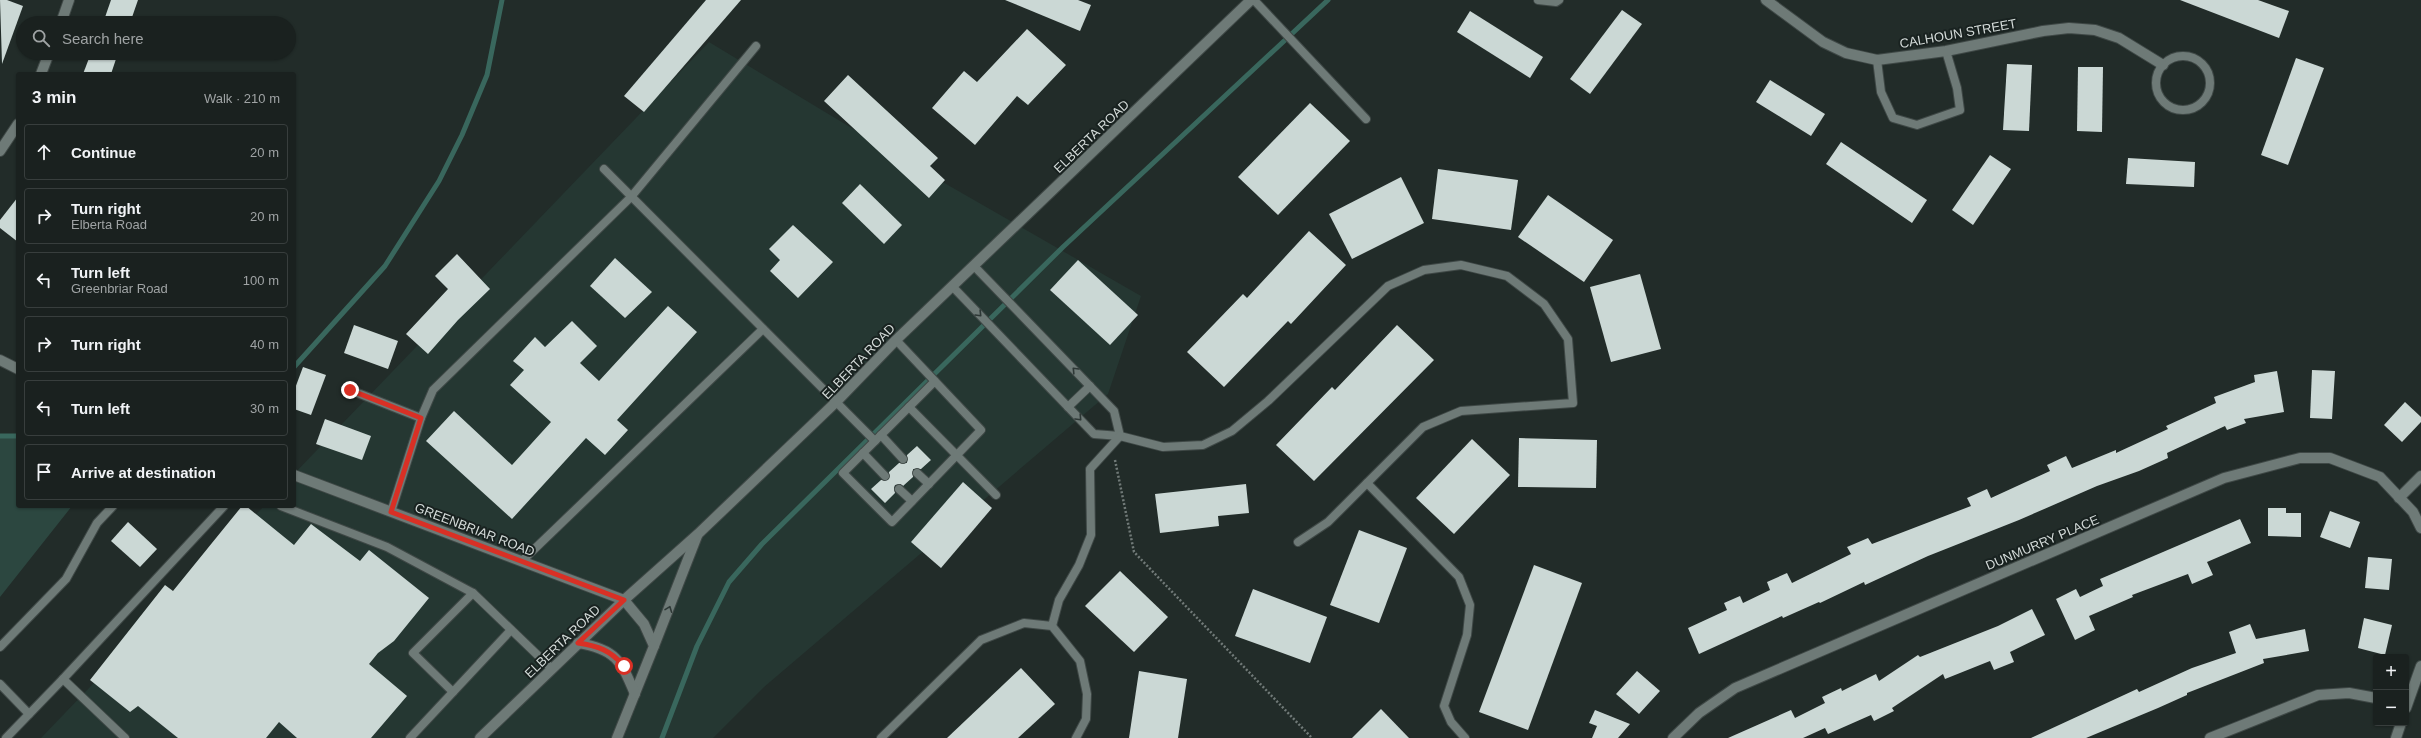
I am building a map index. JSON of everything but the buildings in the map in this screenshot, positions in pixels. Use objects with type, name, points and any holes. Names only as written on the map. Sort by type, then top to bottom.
[{"type":"street","points":[[63,16],[69,0]]},
{"type":"street","name":"ELBERTA ROAD","points":[[480,738],[578,643],[698,534],[836,402],[896,340],[952,286],[1253,0]]},
{"type":"street","name":"CALHOUN STREET","points":[[1766,0],[1823,42],[1846,53],[1877,60],[1946,51],[2043,31],[2069,28],[2095,30],[2119,38],[2163,65]]},
{"type":"street","points":[[42,72],[46,60]]},
{"type":"street","points":[[0,151],[16,127]]},
{"type":"street","points":[[0,360],[16,368]]},
{"type":"street","name":"DUNMURRY PLACE","points":[[1673,738],[1699,713],[1735,688],[2224,478],[2300,458],[2330,458],[2380,477],[2413,512],[2421,528]]},
{"type":"street","name":"GREENBRIAR ROAD","points":[[296,476],[624,600]]},
{"type":"street","points":[[2399,498],[2421,476]]},
{"type":"street","points":[[617,738],[698,534]]},
{"type":"street","points":[[624,600],[644,624],[654,646]]},
{"type":"street","points":[[578,643],[598,646],[614,654],[624,666],[635,694]]},
{"type":"street","points":[[2409,700],[2421,666]]},
{"type":"street","points":[[2210,738],[2318,695],[2349,693],[2373,697]]},
{"type":"street","points":[[2396,738],[2400,726]]},
{"type":"lane","points":[[1253,0],[1366,119]]},
{"type":"lane","points":[[1538,0],[1556,2],[1558,0]]},
{"type":"lane","points":[[391,512],[421,418],[433,390],[632,196],[756,46]]},
{"type":"lane","points":[[1877,60],[1881,92],[1893,118],[1917,126],[1960,110],[1957,88],[1946,51]]},
{"type":"lane","points":[[2179,56],[2197,60],[2209,74],[2210,84],[2204,101],[2197,107],[2180,111],[2165,104],[2156,89],[2155,80],[2163,65],[2179,56]]},
{"type":"lane","points":[[604,169],[836,402],[903,459]]},
{"type":"lane","points":[[952,286],[1094,434],[1120,436],[1163,447],[1203,445],[1232,431],[1268,401],[1388,286],[1424,270],[1461,265],[1508,276],[1544,304],[1568,339],[1573,403],[1462,411],[1423,427],[1328,522],[1298,542]]},
{"type":"lane","points":[[974,266],[1114,411],[1120,436]]},
{"type":"lane","points":[[522,561],[763,329]]},
{"type":"lane","points":[[896,340],[981,430],[892,522],[842,473],[935,382]]},
{"type":"lane","points":[[1068,407],[1090,386]]},
{"type":"lane","points":[[350,390],[421,418]]},
{"type":"lane","points":[[909,407],[996,495]]},
{"type":"lane","points":[[1052,626],[1059,600],[1079,565],[1091,535],[1090,469],[1120,436]]},
{"type":"lane","points":[[863,453],[885,476]]},
{"type":"lane","points":[[917,473],[929,484]]},
{"type":"lane","points":[[1367,483],[1459,577],[1470,605],[1468,635],[1444,706],[1450,722],[1465,738]]},
{"type":"lane","points":[[899,489],[912,501]]},
{"type":"lane","points":[[0,647],[66,579],[97,522],[111,508]]},
{"type":"lane","points":[[6,738],[222,508]]},
{"type":"lane","points":[[286,508],[387,547],[473,593],[552,669]]},
{"type":"lane","points":[[453,692],[413,653],[473,593]]},
{"type":"lane","points":[[881,738],[981,640],[1024,623],[1052,626],[1080,661],[1087,694],[1086,719],[1076,738]]},
{"type":"lane","points":[[410,738],[511,630]]},
{"type":"lane","points":[[63,679],[125,738]]},
{"type":"lane","points":[[0,684],[29,714]]},
{"type":"path","points":[[1112,444],[1134,552],[1312,738]]},
{"type":"shaded area","points":[[709,42],[913,165],[1141,296],[1108,394],[764,687],[713,738],[41,738],[262,508],[296,508],[296,472]]},
{"type":"shaded area","points":[[0,436],[16,436],[16,508],[70,508],[0,597]]},
{"type":"waterway","points":[[296,365],[385,266],[439,181],[462,135],[487,75],[502,0]]},
{"type":"waterway","points":[[662,738],[697,646],[729,582],[762,544],[1063,247],[1328,0]]},
{"type":"waterway","points":[[0,436],[16,436]]},
{"type":"route","points":[[350,390],[421,418],[391,512],[624,600],[578,643],[598,646],[614,654],[624,666]]}]
